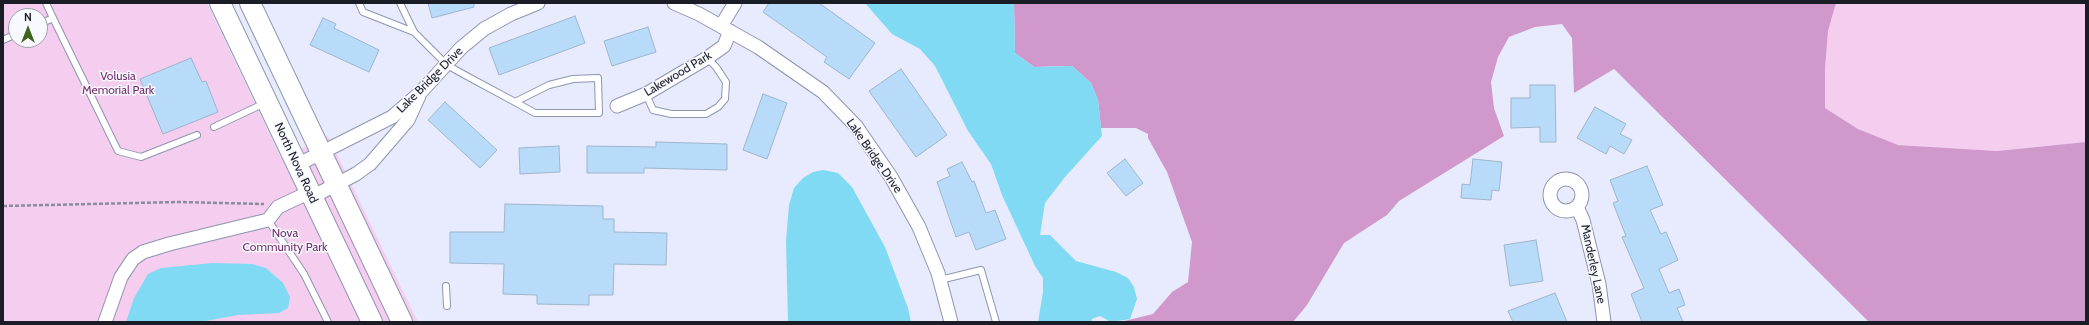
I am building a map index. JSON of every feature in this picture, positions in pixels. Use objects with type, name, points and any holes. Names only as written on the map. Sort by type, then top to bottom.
[{"type":"main road","name":"North Nova Road","points":[[220,3],[372,322]]},
{"type":"main road","points":[[250,3],[402,322]]},
{"type":"street","name":"Lake Bridge Drive","points":[[297,165],[392,117],[420,93],[447,66],[461,48],[484,29],[511,14],[538,3]]},
{"type":"street","name":"Lake Bridge Drive","points":[[674,3],[758,47],[823,92],[856,126],[891,177],[912,214],[940,280],[951,322]]},
{"type":"street","name":"Lakewood Park","points":[[617,106],[646,94],[724,46],[726,29],[735,3]]},
{"type":"street","points":[[105,322],[120,277],[133,259],[143,252],[169,244],[268,220],[278,207],[337,184],[370,164],[408,120],[420,93]]},
{"type":"street","name":"Manderley Lane","points":[[1577,207],[1583,220],[1600,284],[1604,322]]},
{"type":"lane","points":[[46,3],[118,151],[141,158],[197,134]]},
{"type":"lane","points":[[359,3],[362,12],[414,32]]},
{"type":"lane","points":[[400,3],[414,32],[447,66],[514,102],[535,113],[599,113],[598,78],[573,79],[549,85],[514,102]]},
{"type":"lane","points":[[48,20],[53,18]]},
{"type":"lane","points":[[646,94],[653,110],[670,114],[706,114],[718,108],[725,99],[726,82],[716,67],[706,58]]},
{"type":"lane","points":[[214,127],[267,102]]},
{"type":"lane","points":[[268,220],[304,274],[328,322]]},
{"type":"lane","points":[[940,280],[981,270],[996,322]]},
{"type":"lane","points":[[446,286],[447,306]]},
{"type":"path","points":[[3,206],[244,202],[278,207]]},
{"type":"green space","name":"Nova Community Park","points":[[3,3],[207,3],[281,158],[328,136],[418,322],[3,322]]},
{"type":"green space","points":[[1836,3],[2086,3],[2086,142],[1997,151],[1898,145],[1858,129],[1825,108],[1825,68],[1828,31]]},
{"type":"shaded area","points":[[1014,3],[1836,3],[1828,31],[1825,68],[1825,108],[1858,129],[1898,145],[1997,151],[2086,142],[2086,322],[1869,322],[1614,69],[1574,93],[1572,38],[1562,24],[1535,27],[1509,37],[1498,57],[1491,82],[1494,108],[1504,136],[1399,201],[1387,215],[1344,243],[1307,305],[1293,322],[1120,322],[1153,314],[1172,292],[1188,282],[1192,242],[1167,172],[1148,138],[1148,134],[1136,128],[1101,128],[1098,100],[1091,83],[1072,66],[1034,67],[1015,53]]},
{"type":"water","points":[[865,3],[1014,3],[1015,53],[1034,67],[1072,66],[1091,83],[1098,100],[1102,136],[1065,177],[1045,203],[1040,235],[1050,235],[1076,261],[1116,272],[1128,278],[1134,287],[1137,299],[1130,319],[1111,322],[1100,316],[1092,319],[1091,322],[1038,322],[1043,292],[1043,278],[1035,266],[1002,195],[991,164],[968,131],[935,66],[920,49],[892,34]]},
{"type":"water","points":[[823,170],[838,173],[852,187],[885,247],[908,308],[911,322],[788,322],[786,241],[789,205],[794,188],[803,178],[813,172]]},
{"type":"water","points":[[212,263],[252,264],[266,268],[283,283],[290,297],[288,308],[279,313],[238,315],[200,322],[126,322],[134,298],[148,274],[161,268]]},
{"type":"building","points":[[428,3],[474,3],[474,7],[432,18]]},
{"type":"building","points":[[769,3],[819,3],[875,43],[849,79],[824,62],[827,57],[763,12]]},
{"type":"building","points":[[575,16],[585,43],[499,75],[489,48]]},
{"type":"building","points":[[323,18],[336,24],[334,28],[379,50],[369,72],[310,45]]},
{"type":"building","points":[[648,27],[656,52],[612,66],[604,41]]},
{"type":"building","points":[[191,58],[202,82],[206,81],[218,112],[163,134],[140,79]]},
{"type":"building","points":[[901,69],[947,135],[916,157],[869,91]]},
{"type":"building","points":[[1530,85],[1555,85],[1556,142],[1540,142],[1540,127],[1511,128],[1511,98],[1530,98]]},
{"type":"building","points":[[763,94],[787,103],[767,159],[743,150]]},
{"type":"building","points":[[445,102],[497,150],[480,168],[428,120]]},
{"type":"building","points":[[1595,107],[1626,124],[1620,134],[1632,140],[1624,154],[1610,146],[1606,154],[1577,138]]},
{"type":"building","points":[[656,142],[727,144],[727,170],[644,168],[644,173],[587,173],[587,146],[656,147]]},
{"type":"building","points":[[559,146],[560,172],[520,174],[519,148]]},
{"type":"building","points":[[1125,159],[1143,183],[1126,196],[1107,173]]},
{"type":"building","points":[[1473,159],[1502,162],[1499,191],[1492,190],[1491,200],[1461,198],[1462,184],[1470,185]]},
{"type":"building","points":[[962,162],[972,182],[974,181],[986,213],[995,210],[1006,239],[976,250],[969,232],[956,237],[937,182],[950,176],[947,169]]},
{"type":"building","points":[[1647,166],[1663,205],[1650,210],[1661,234],[1666,232],[1678,260],[1659,269],[1669,293],[1679,289],[1685,305],[1677,308],[1683,322],[1642,322],[1631,294],[1644,288],[1622,237],[1626,236],[1613,203],[1618,201],[1610,180]]},
{"type":"building","points":[[505,204],[603,206],[603,219],[614,219],[614,232],[667,233],[666,265],[614,264],[613,295],[589,295],[589,305],[537,304],[537,295],[503,294],[504,264],[450,263],[450,232],[504,232]]},
{"type":"building","points":[[1536,240],[1543,281],[1510,286],[1504,245]]},
{"type":"building","points":[[1555,293],[1567,322],[1513,322],[1508,311]]},
{"type":"park label","name":"Volusia Memorial Park","points":[[118,83]]}]
